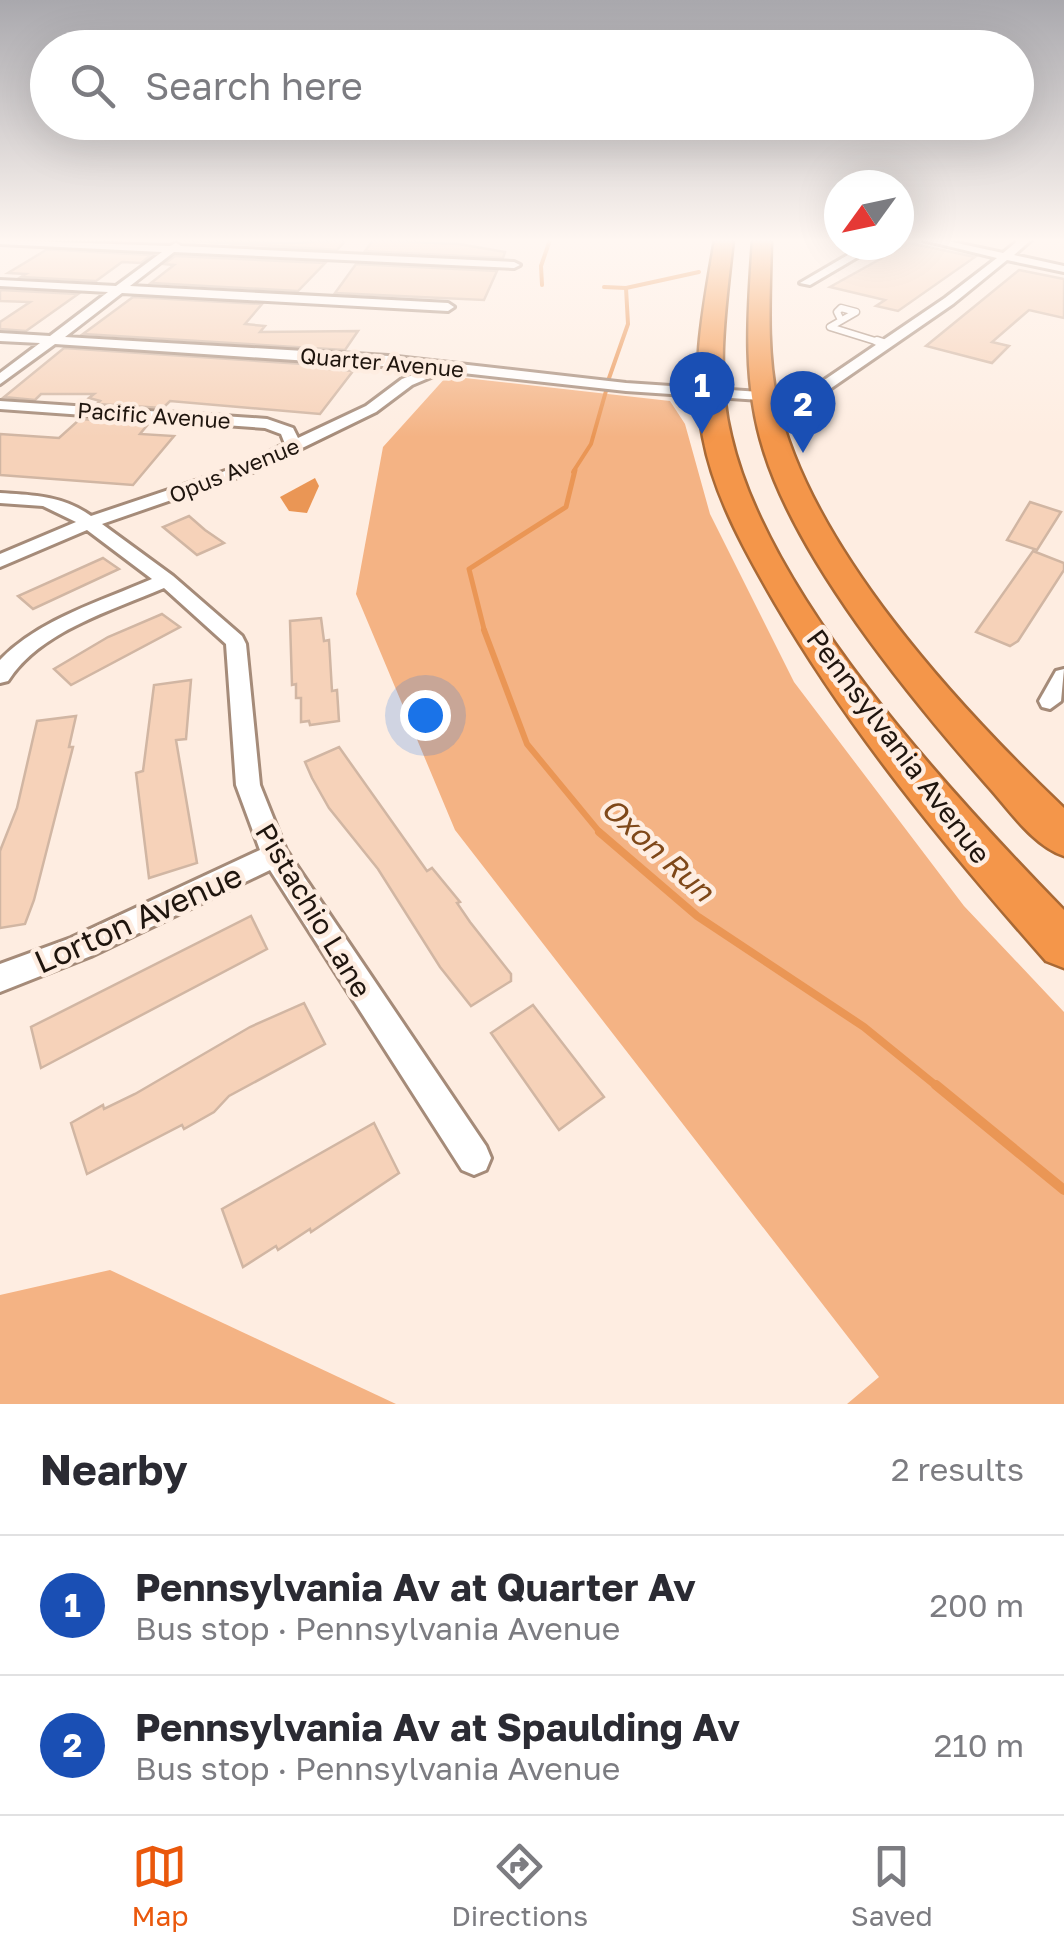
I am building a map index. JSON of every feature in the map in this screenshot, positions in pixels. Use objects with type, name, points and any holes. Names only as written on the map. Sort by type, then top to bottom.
[{"type":"highway","name":"Pennsylvania Avenue","points":[[716,306],[712,394],[716,430],[736,494],[756,540],[801,618],[860,704],[946,813],[1064,945]]},
{"type":"highway","points":[[763,306],[764,396],[791,483],[846,578],[934,694],[1064,837]]},
{"type":"street","points":[[0,380],[98,306]]},
{"type":"street","points":[[419,306],[448,307]]},
{"type":"street","name":"Quarter Avenue","points":[[0,337],[458,368],[712,394],[790,398],[819,390],[944,306]]},
{"type":"street","name":"Opus Avenue","points":[[0,561],[88,523],[218,481],[371,409],[422,374],[458,368]]},
{"type":"street","name":"Pacific Avenue","points":[[0,404],[268,424],[288,432],[294,447]]},
{"type":"street","points":[[0,498],[54,503],[72,510],[88,523]]},
{"type":"street","name":"Pistachio Lane","points":[[88,523],[228,630],[236,644],[248,784],[274,855],[474,1158]]},
{"type":"street","points":[[0,676],[6,664],[29,646],[166,580]]},
{"type":"street","points":[[1050,702],[1064,676]]},
{"type":"street","name":"Lorton Avenue","points":[[0,978],[81,947],[274,855]]},
{"type":"lane","points":[[842,320],[830,327],[886,344]]},
{"type":"shaded area","points":[[447,376],[670,401],[685,424],[710,514],[794,682],[964,906],[1064,1012],[1064,1404],[847,1404],[879,1377],[455,830],[356,594],[383,447]]},
{"type":"shaded area","points":[[315,478],[319,486],[307,513],[289,511],[280,497]]},
{"type":"shaded area","points":[[110,1270],[396,1404],[0,1404],[0,1295]]},
{"type":"building","points":[[25,306],[62,306],[26,331],[0,329],[0,322]]},
{"type":"building","points":[[121,306],[261,306],[245,324],[265,326],[260,332],[358,331],[345,350],[83,334]]},
{"type":"building","points":[[876,306],[906,306],[898,311]]},
{"type":"building","points":[[976,306],[1064,306],[1064,318],[1029,310],[992,342],[1009,346],[992,363],[926,346]]},
{"type":"building","points":[[64,348],[333,366],[330,369],[353,371],[320,414],[170,401],[163,408],[97,404],[100,401],[89,398],[94,394],[41,394],[35,400],[4,397]]},
{"type":"building","points":[[80,419],[149,423],[140,434],[174,436],[133,485],[0,475],[0,434],[59,438]]},
{"type":"building","points":[[1030,502],[1061,512],[1037,550],[1007,540]]},
{"type":"building","points":[[189,516],[224,543],[197,555],[163,527]]},
{"type":"building","points":[[1033,551],[1064,563],[1064,570],[1018,641],[1010,646],[976,632]]},
{"type":"building","points":[[103,558],[119,569],[33,609],[18,596]]},
{"type":"building","points":[[162,614],[180,627],[71,685],[54,669],[108,637]]},
{"type":"building","points":[[321,618],[324,641],[329,640],[332,691],[337,690],[339,721],[310,725],[309,721],[301,722],[301,698],[296,698],[296,684],[292,685],[290,621]]},
{"type":"building","points":[[191,680],[186,739],[176,740],[197,863],[149,878],[136,773],[143,771],[154,685]]},
{"type":"building","points":[[76,716],[69,747],[73,747],[34,900],[25,924],[0,928],[0,851],[17,808],[37,721]]},
{"type":"building","points":[[339,747],[427,871],[432,868],[460,902],[457,903],[470,922],[511,974],[511,981],[471,1006],[440,967],[378,869],[329,808],[312,778],[305,762]]},
{"type":"building","points":[[251,916],[267,949],[41,1068],[31,1027]]},
{"type":"building","points":[[304,1003],[325,1044],[229,1096],[214,1112],[184,1129],[182,1125],[87,1174],[71,1123],[103,1105],[104,1109],[135,1094],[250,1027]]},
{"type":"building","points":[[533,1005],[604,1097],[559,1130],[491,1033]]},
{"type":"building","points":[[374,1123],[399,1173],[311,1232],[310,1229],[278,1250],[276,1246],[243,1267],[222,1209]]},
{"type":"waterway","name":"Oxon Run","points":[[608,381],[628,324],[627,306]]},
{"type":"waterway","name":"Oxon Run","points":[[573,472],[591,444],[606,391]]},
{"type":"waterway","name":"Oxon Run","points":[[485,632],[469,569],[566,507],[575,470]]},
{"type":"waterway","name":"Oxon Run","points":[[485,632],[527,744],[601,834]]},
{"type":"waterway","name":"Oxon Run","points":[[601,834],[697,916],[864,1027],[939,1088]]},
{"type":"waterway","name":"Oxon Run","points":[[936,1085],[1064,1190]]},
{"type":"place","name":"Pennsylvania Av at Quarter Av","points":[[702,434]]},
{"type":"place","name":"Pennsylvania Av at Spaulding Av","points":[[803,453]]}]
